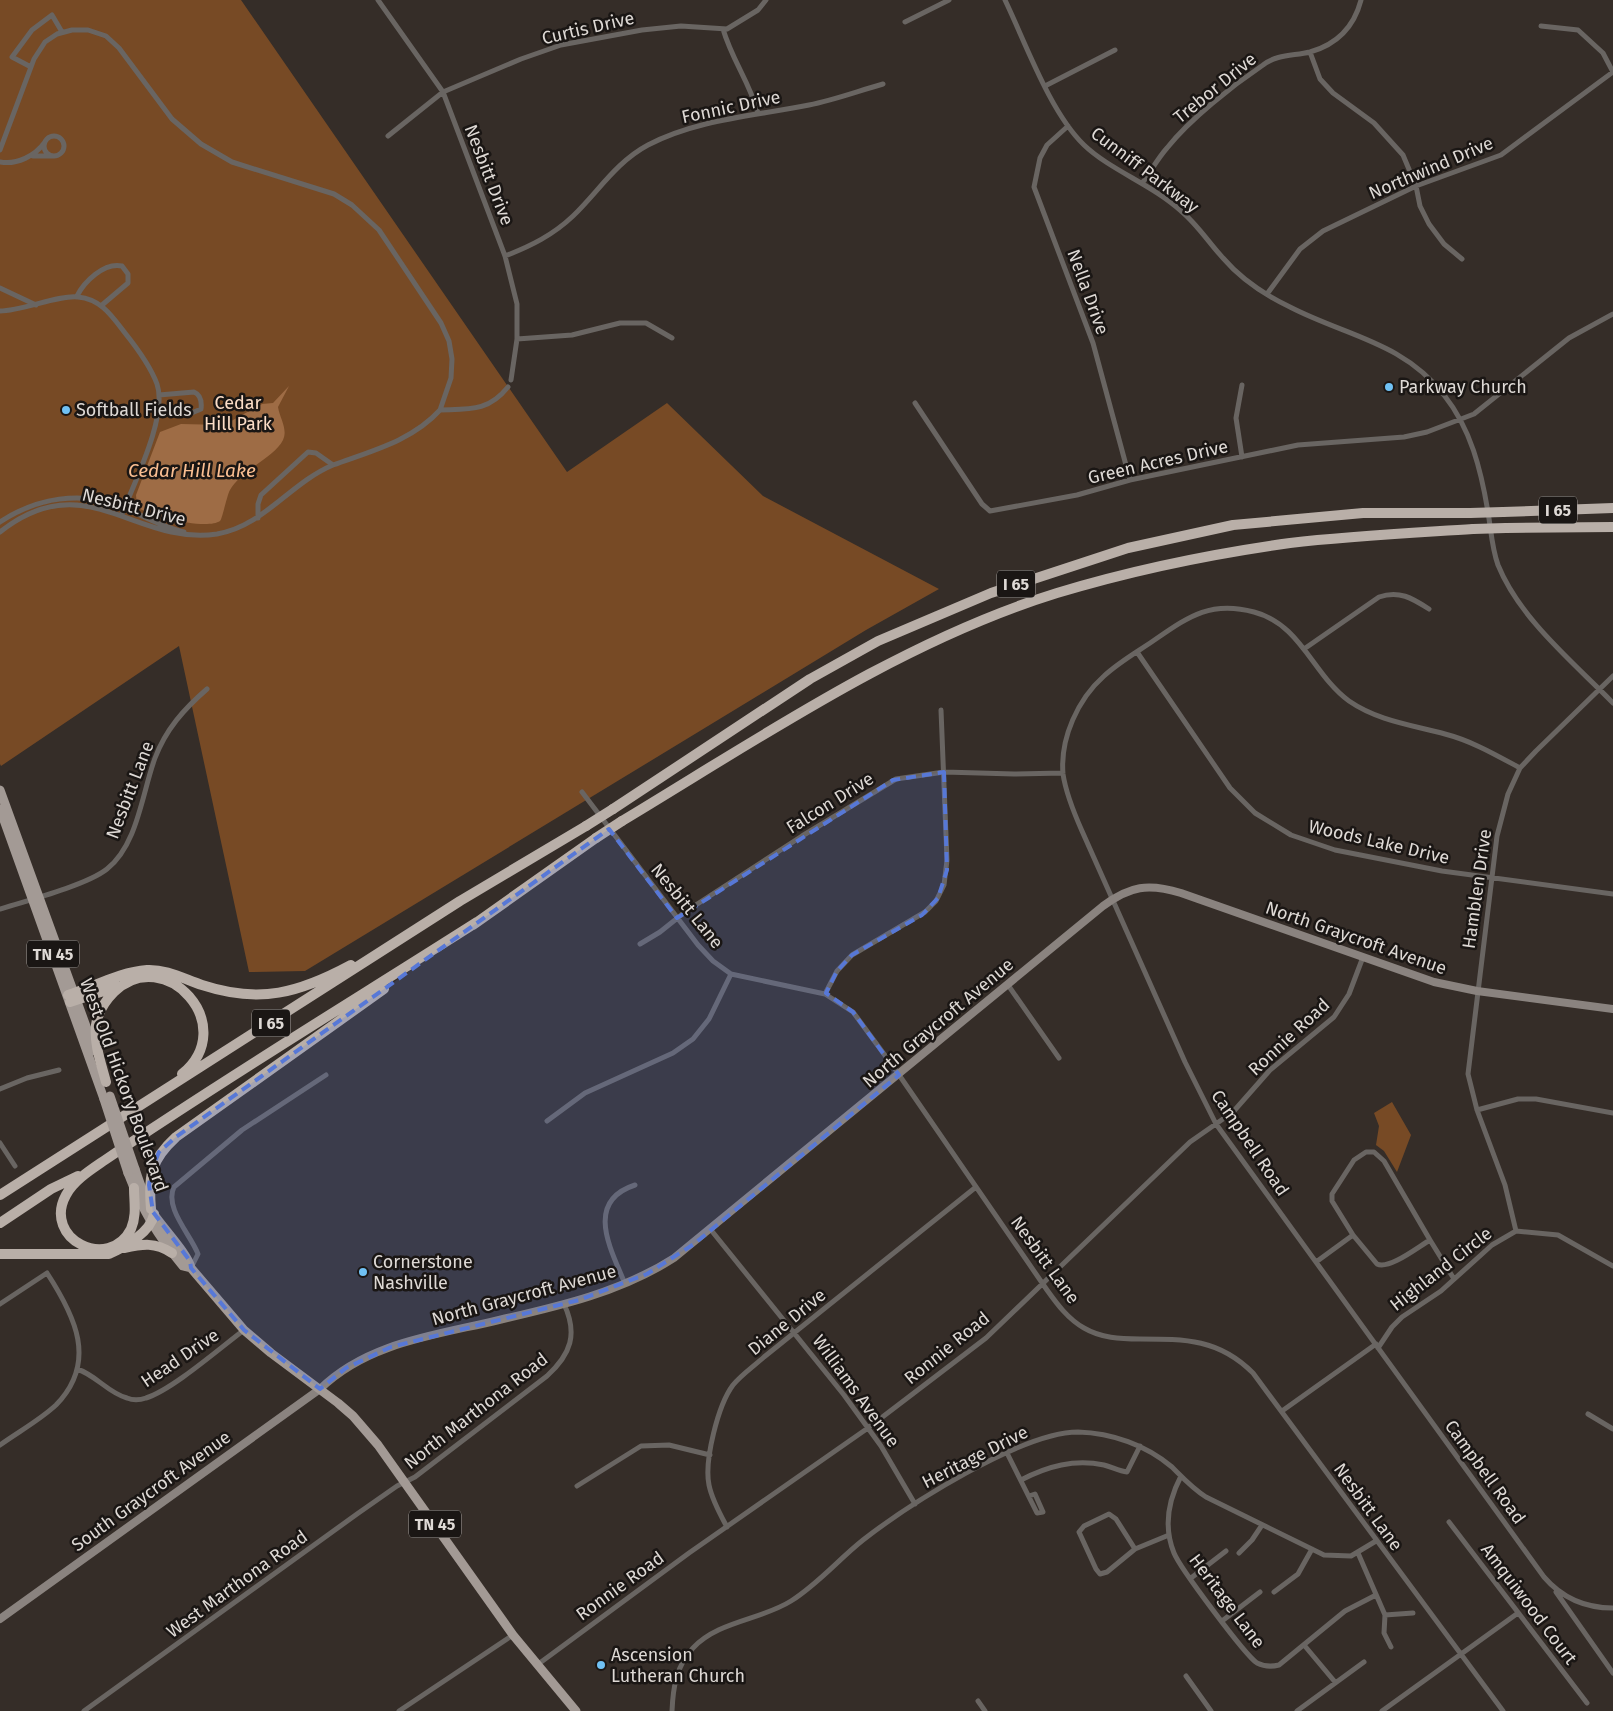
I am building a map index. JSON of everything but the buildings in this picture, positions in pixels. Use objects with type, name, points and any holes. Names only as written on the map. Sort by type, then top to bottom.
[{"type":"highway","name":"I 65","points":[[0,1195],[460,901],[613,809],[810,679],[878,641],[1007,587],[1128,548],[1233,525],[1363,513],[1470,513],[1613,508]]},
{"type":"highway","name":"I 65","points":[[0,1223],[51,1190],[90,1171],[173,1114],[477,922],[622,821],[827,698],[896,661],[962,630],[1048,596],[1140,570],[1197,558],[1291,543],[1473,528],[1613,527]]},
{"type":"highway","points":[[0,1254],[96,1256],[110,1254],[120,1249],[152,1225],[153,1211],[149,1186],[152,1171],[160,1152],[176,1137],[477,922]]},
{"type":"highway","points":[[72,998],[130,973],[147,970],[164,972],[236,994],[284,992],[319,982],[412,933]]},
{"type":"highway","points":[[72,998],[134,980],[153,978],[181,988],[198,1009],[202,1019],[203,1037],[199,1054],[185,1072],[130,1112]]},
{"type":"highway","points":[[106,1082],[97,1049],[98,1018],[111,995],[134,980]]},
{"type":"highway","points":[[90,1171],[71,1188],[61,1209],[62,1222],[67,1233],[84,1247],[103,1249],[125,1236],[130,1229],[135,1214],[134,1188]]},
{"type":"highway","points":[[120,1249],[148,1244],[163,1247],[172,1253]]},
{"type":"main road","name":"West Old Hickory Boulevard","points":[[0,790],[132,1171],[153,1211],[190,1261],[190,1268]]},
{"type":"main road","name":"West Old Hickory Boulevard","points":[[0,809],[36,898]]},
{"type":"main road","name":"West Old Hickory Boulevard","points":[[72,998],[106,1082],[107,1098]]},
{"type":"main road","name":"West Old Hickory Boulevard","points":[[132,1171],[134,1188],[152,1225],[172,1253],[183,1266],[190,1268],[244,1330],[353,1416],[406,1482],[514,1635],[576,1711]]},
{"type":"street","name":"Nesbitt Drive","points":[[378,0],[443,92],[505,256],[517,304],[517,339],[511,380]]},
{"type":"street","name":"Curtis Drive","points":[[388,136],[443,92],[561,45],[664,27],[681,26],[723,29],[745,20],[758,10],[766,0]]},
{"type":"street","points":[[905,22],[949,0]]},
{"type":"street","name":"Cunniff Parkway","points":[[1006,0],[1045,86],[1068,126],[1085,146],[1143,182],[1182,211],[1225,261],[1246,280],[1290,307],[1405,357],[1444,395],[1460,419],[1471,442],[1483,480],[1494,550],[1502,574],[1539,626],[1613,703]]},
{"type":"street","name":"Trebor Drive","points":[[1143,182],[1167,148],[1190,123],[1264,64],[1285,55],[1310,52],[1329,43],[1348,30],[1356,18],[1361,0]]},
{"type":"street","points":[[31,67],[12,57],[26,37],[52,16],[62,32]]},
{"type":"street","points":[[1541,26],[1578,30],[1603,53],[1613,72]]},
{"type":"street","points":[[723,29],[729,49],[753,92],[758,113]]},
{"type":"street","points":[[0,150],[31,67],[41,47],[52,37],[62,32],[88,30],[114,41],[172,119],[187,134],[210,150],[245,166],[334,194],[347,201],[369,220],[392,247],[446,333],[452,349],[452,367],[448,387],[440,410],[474,409],[487,405],[499,398],[508,387]]},
{"type":"street","points":[[1045,86],[1115,50]]},
{"type":"street","points":[[1310,52],[1320,78],[1333,93],[1386,136],[1403,155],[1416,186],[1420,206],[1429,224],[1444,244],[1462,259]]},
{"type":"street","name":"Northwind Drive","points":[[1267,294],[1300,249],[1323,231],[1416,186],[1501,155],[1613,72]]},
{"type":"street","name":"Fonnic Drive","points":[[505,256],[535,244],[551,234],[574,215],[615,170],[647,146],[686,130],[758,113],[810,105],[883,84]]},
{"type":"street","name":"Nella Drive","points":[[1068,126],[1047,145],[1040,158],[1034,187],[1093,343],[1130,480]]},
{"type":"street","points":[[0,162],[9,163],[30,156],[38,151],[46,141],[54,137],[63,141],[63,151],[59,155],[30,156]]},
{"type":"street","points":[[46,141],[46,151],[53,156]]},
{"type":"street","points":[[77,296],[86,281],[112,266],[122,266],[128,274],[128,283],[102,306]]},
{"type":"street","points":[[0,288],[12,292],[36,305]]},
{"type":"street","points":[[0,311],[77,296],[102,306],[144,358],[157,385],[159,395],[158,414],[122,514]]},
{"type":"street","points":[[1460,419],[1474,414],[1569,338],[1613,314]]},
{"type":"street","points":[[517,339],[572,334],[620,323],[646,323],[672,338]]},
{"type":"street","points":[[1242,385],[1236,418],[1242,457]]},
{"type":"street","points":[[158,414],[192,414],[201,409],[202,404],[199,396],[194,392],[159,395]]},
{"type":"street","name":"Green Acres Drive","points":[[915,403],[982,504],[990,511],[1077,495],[1130,480],[1298,445],[1404,437],[1427,432],[1460,419]]},
{"type":"street","name":"Nesbitt Drive","points":[[0,532],[33,512],[61,505],[89,506],[122,514],[174,534],[207,535],[238,528],[258,518],[301,483],[333,465],[408,436],[422,428],[440,410]]},
{"type":"street","points":[[258,518],[258,504],[261,495],[308,452],[316,453],[333,465]]},
{"type":"street","name":"Nesbitt Drive","points":[[0,522],[29,507],[62,499],[96,500],[124,508],[173,529],[207,535]]},
{"type":"street","points":[[1429,609],[1412,598],[1389,594],[1379,597],[1304,649],[1338,691],[1366,711],[1388,720],[1465,741],[1520,768]]},
{"type":"street","name":"Campbell Road","points":[[1304,649],[1279,624],[1256,612],[1212,609],[1192,615],[1136,652],[1104,676],[1084,698],[1069,733],[1063,773],[1073,809],[1186,1062],[1216,1124],[1524,1551],[1554,1589],[1579,1603],[1598,1608],[1613,1608]]},
{"type":"street","name":"Woods Lake Drive","points":[[1136,652],[1223,779],[1255,813],[1270,824],[1297,838],[1335,850],[1492,878],[1613,894]]},
{"type":"street","name":"Hamblen Drive","points":[[1516,1231],[1504,1185],[1477,1110],[1468,1074],[1477,991],[1502,814],[1508,794],[1520,768],[1540,746],[1613,676]]},
{"type":"street","name":"Nesbitt Lane","points":[[0,909],[36,898],[107,870],[126,845],[155,758],[168,732],[184,709],[207,688]]},
{"type":"street","points":[[825,994],[836,971],[852,955],[922,915],[938,898],[947,870],[941,710]]},
{"type":"street","name":"Falcon Drive","points":[[640,944],[749,870],[896,779],[944,772],[1063,773]]},
{"type":"street","name":"Nesbitt Lane","points":[[582,792],[678,920],[706,954],[731,974],[825,994],[853,1012],[899,1075],[1042,1284],[1060,1308],[1076,1323],[1100,1335],[1118,1339],[1200,1342],[1224,1351],[1254,1373],[1503,1711]]},
{"type":"street","name":"North Graycroft Avenue","points":[[320,1389],[346,1368],[391,1346],[564,1304],[625,1284],[674,1258],[711,1230],[1113,899],[1134,888],[1153,887],[1171,890],[1434,982],[1477,991],[1613,1009]]},
{"type":"street","name":"Ronnie Road","points":[[537,1665],[726,1527],[868,1428],[986,1338],[1190,1142],[1243,1102],[1270,1070],[1334,1017],[1349,994],[1363,957]]},
{"type":"street","points":[[547,1121],[585,1093],[672,1052],[693,1039],[705,1026],[731,974]]},
{"type":"street","points":[[1008,985],[1059,1058]]},
{"type":"street","points":[[0,1089],[27,1078],[59,1070]]},
{"type":"street","points":[[190,1268],[198,1254],[173,1205],[172,1192],[174,1187],[242,1130],[326,1075]]},
{"type":"street","points":[[1477,1110],[1518,1099],[1536,1100],[1613,1113]]},
{"type":"street","points":[[0,1143],[15,1166]]},
{"type":"street","points":[[1430,1240],[1390,1264],[1381,1266],[1377,1264],[1353,1234],[1332,1201],[1332,1194],[1360,1154],[1374,1152],[1384,1161],[1454,1279]]},
{"type":"street","points":[[625,1284],[607,1240],[604,1225],[606,1213],[614,1199],[635,1185]]},
{"type":"street","name":"Diane Drive","points":[[726,1527],[708,1483],[710,1455],[722,1404],[733,1385],[976,1187]]},
{"type":"street","name":"Williams Avenue","points":[[711,1230],[795,1333],[868,1428],[915,1504]]},
{"type":"street","name":"Highland Circle","points":[[1282,1411],[1377,1346],[1396,1322],[1454,1279],[1492,1245],[1516,1231],[1558,1235],[1613,1266]]},
{"type":"street","points":[[1316,1262],[1353,1234]]},
{"type":"street","points":[[0,1304],[47,1273],[74,1321],[78,1336],[77,1369],[67,1391],[54,1406],[0,1445]]},
{"type":"street","name":"North Marthona Road","points":[[406,1482],[540,1382],[564,1360],[571,1336],[568,1314],[564,1304]]},
{"type":"street","name":"Head Drive","points":[[77,1369],[92,1376],[120,1396],[133,1400],[145,1399],[175,1381],[244,1330]]},
{"type":"street","name":"South Graycroft Avenue","points":[[0,1619],[320,1389]]},
{"type":"street","points":[[1588,1414],[1613,1429]]},
{"type":"street","name":"Heritage Drive","points":[[672,1711],[676,1677],[686,1656],[699,1642],[721,1629],[790,1602],[805,1592],[864,1540],[915,1504],[972,1470],[1043,1438],[1071,1433],[1110,1436],[1140,1446],[1162,1460],[1198,1492],[1312,1550],[1332,1557],[1358,1553],[1376,1541]]},
{"type":"street","points":[[577,1486],[641,1446],[670,1446],[710,1455]]},
{"type":"street","points":[[1021,1480],[1049,1468],[1072,1463],[1106,1465],[1124,1472],[1128,1470],[1140,1446]]},
{"type":"street","points":[[1007,1454],[1029,1496]]},
{"type":"street","name":"Heritage Lane","points":[[1181,1476],[1171,1495],[1168,1507],[1169,1535],[1174,1553],[1222,1621],[1257,1662],[1268,1667],[1279,1665],[1345,1611],[1376,1595]]},
{"type":"street","name":"West Marthona Road","points":[[84,1711],[357,1514],[406,1482]]},
{"type":"street","points":[[1135,1549],[1116,1519],[1110,1514],[1084,1526],[1079,1532],[1100,1574],[1107,1572],[1135,1549],[1169,1535]]},
{"type":"street","name":"Amquiwood Court","points":[[1449,1522],[1587,1703]]},
{"type":"street","points":[[1239,1553],[1252,1540],[1262,1525]]},
{"type":"street","points":[[1274,1592],[1298,1574],[1312,1550]]},
{"type":"street","points":[[1191,1578],[1226,1551]]},
{"type":"street","points":[[1358,1553],[1385,1615],[1384,1633],[1391,1647]]},
{"type":"street","points":[[1554,1589],[1613,1673]]},
{"type":"street","points":[[1222,1621],[1260,1592]]},
{"type":"street","points":[[1385,1615],[1413,1613]]},
{"type":"street","points":[[1382,1711],[1518,1613]]},
{"type":"street","points":[[399,1711],[514,1635]]},
{"type":"street","points":[[1304,1645],[1335,1682]]},
{"type":"street","points":[[1297,1711],[1364,1662]]},
{"type":"street","points":[[1186,1676],[1211,1711]]},
{"type":"street","points":[[978,1701],[985,1711]]},
{"type":"highlighted area","points":[[944,772],[947,870],[938,898],[922,915],[852,955],[837,971],[826,993],[853,1012],[899,1075],[694,1244],[647,1274],[579,1300],[391,1347],[346,1368],[320,1389],[244,1330],[191,1268],[190,1261],[153,1212],[149,1185],[151,1171],[159,1152],[176,1137],[609,829],[677,918],[893,780]]},
{"type":"green space","name":"Cedar Hill Park","points":[[0,0],[241,0],[567,472],[667,403],[763,496],[939,589],[866,630],[305,971],[249,972],[179,646],[1,766],[0,764]]},
{"type":"green space","points":[[1392,1102],[1411,1135],[1397,1172],[1384,1151],[1376,1145],[1379,1126],[1374,1113]]},
{"type":"water","name":"Cedar Hill Lake","points":[[289,386],[278,407],[285,432],[283,440],[273,452],[235,483],[230,490],[220,521],[204,524],[179,521],[154,515],[137,507],[136,495],[160,432],[181,424],[224,425],[262,404],[273,403]]},
{"type":"place","name":"Parkway Church","points":[[1389,387]]},
{"type":"place","name":"Softball Fields","points":[[66,410]]},
{"type":"place","name":"Cornerstone Nashville","points":[[363,1272]]},
{"type":"place","name":"Ascension Lutheran Church","points":[[601,1665]]}]
